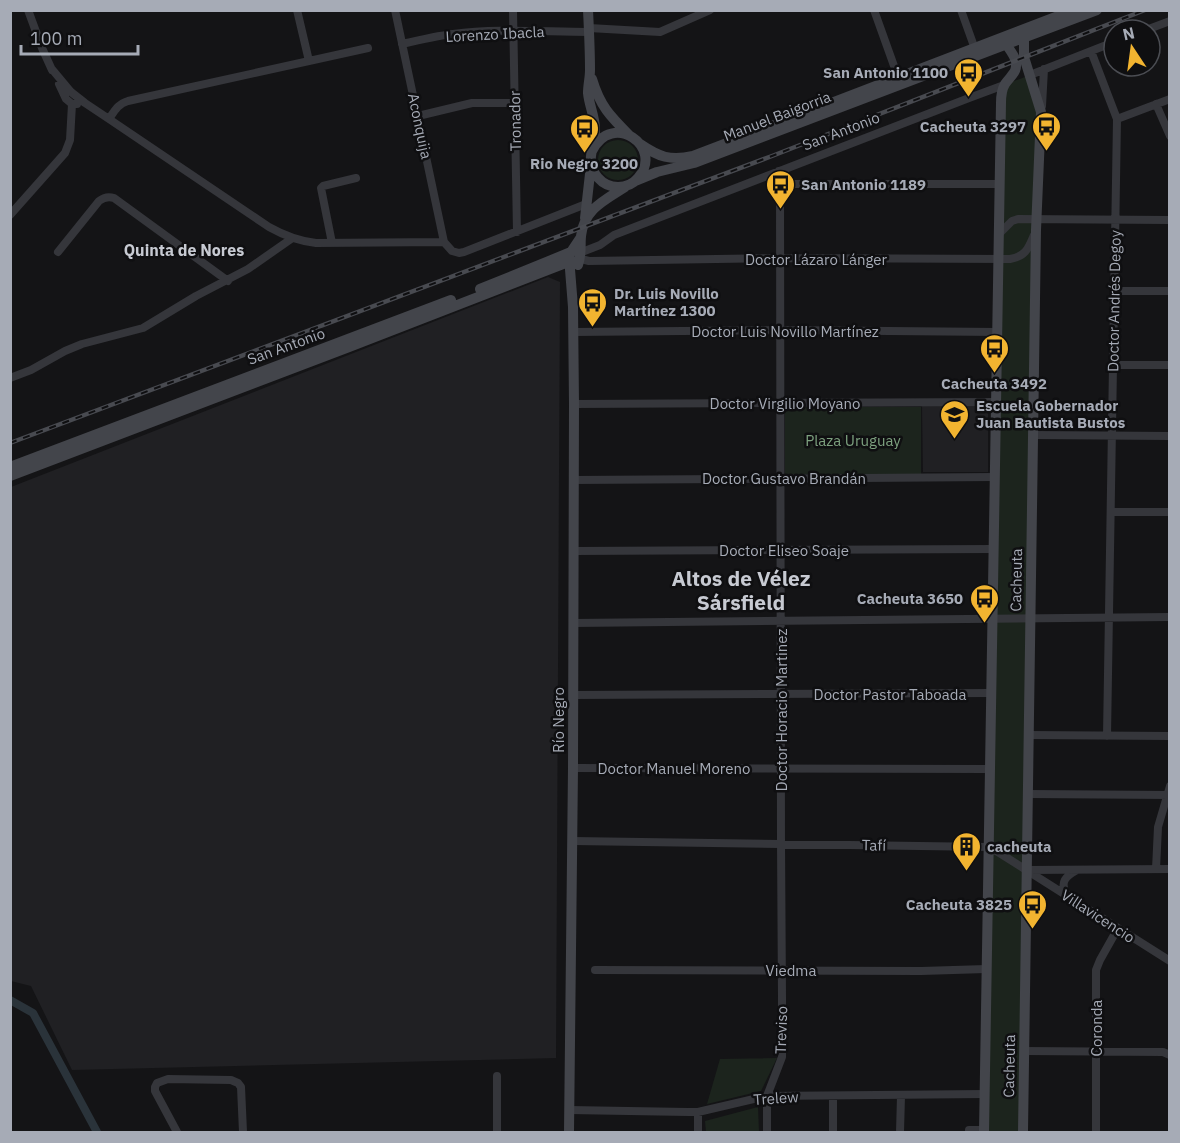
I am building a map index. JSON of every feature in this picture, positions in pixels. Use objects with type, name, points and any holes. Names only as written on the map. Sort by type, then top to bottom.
[{"type":"street","points":[[28,10],[42,48],[66,99],[72,104],[85,104]]},
{"type":"street","points":[[297,10],[309,61]]},
{"type":"street","name":"Aconquija","points":[[395,10],[444,242]]},
{"type":"street","name":"Tronador","points":[[513,10],[517,232]]},
{"type":"street","points":[[588,10],[589,96],[595,130],[591,165],[598,179],[605,184],[620,187],[631,183],[642,172],[645,161],[643,149],[603,107],[590,71]]},
{"type":"street","name":"Lorenzo Ibacla","points":[[402,44],[452,34],[513,31],[660,32],[710,10]]},
{"type":"street","points":[[874,10],[898,77]]},
{"type":"street","points":[[961,10],[975,49]]},
{"type":"street","name":"Manuel Baigorria","points":[[631,183],[657,172],[694,163],[1023,35],[1074,10]]},
{"type":"street","name":"Manuel Baigorria","points":[[1054,18],[1097,10]]},
{"type":"street","name":"Cacheuta","points":[[1023,35],[1024,57],[1041,112],[1036,225],[1023,1132]]},
{"type":"street","name":"Manuel Baigorria","points":[[640,144],[663,157],[693,156],[898,77],[975,49],[1005,42]]},
{"type":"street","name":"Cacheuta","points":[[984,1131],[1001,103],[1004,85],[1016,69],[1015,59],[1005,42]]},
{"type":"street","name":"San Antonio","points":[[10,476],[576,257],[614,235],[1102,47]]},
{"type":"street","points":[[109,118],[121,103],[128,101],[368,48]]},
{"type":"street","name":"Doctor Andrés Degoy","points":[[1091,51],[1117,119],[1107,736]]},
{"type":"street","points":[[51,68],[66,87],[85,104],[269,227],[302,242],[444,242],[459,253],[586,204]]},
{"type":"street","points":[[1041,112],[1044,69]]},
{"type":"street","points":[[1117,119],[1170,99]]},
{"type":"street","points":[[418,116],[472,104],[514,103]]},
{"type":"street","points":[[10,215],[65,153],[70,140],[72,104]]},
{"type":"street","points":[[1156,104],[1170,136]]},
{"type":"street","points":[[592,151],[598,141],[607,135],[619,132],[630,135]]},
{"type":"street","name":"Río Negro","points":[[585,223],[591,165]]},
{"type":"street","name":"Doctor Horacio Martinez","points":[[779,171],[783,997]]},
{"type":"street","points":[[332,243],[321,188],[356,178]]},
{"type":"street","name":"Río Negro","points":[[569,1132],[573,841],[573,307],[576,257],[590,213],[631,183]]},
{"type":"street","points":[[780,184],[999,184]]},
{"type":"street","points":[[58,252],[99,201],[110,197],[228,280]]},
{"type":"street","points":[[999,234],[1014,220],[1036,225],[1115,220],[1170,220]]},
{"type":"street","name":"Doctor Lázaro Lánger","points":[[576,257],[589,261],[780,258],[998,260],[1024,254],[1036,225]]},
{"type":"street","points":[[10,378],[32,370],[71,348],[143,328],[196,296],[248,269],[291,238]]},
{"type":"street","name":"San Antonio","points":[[10,467],[356,336],[576,257]]},
{"type":"street","points":[[1114,291],[1170,291]]},
{"type":"street","name":"Doctor Luis Novillo Martínez","points":[[573,332],[781,330],[998,332]]},
{"type":"street","points":[[1113,365],[1170,365]]},
{"type":"street","name":"Doctor Virgilio Moyano","points":[[574,404],[996,402]]},
{"type":"street","points":[[1034,435],[1170,435]]},
{"type":"street","name":"Doctor Gustavo Brandán","points":[[573,480],[995,477]]},
{"type":"street","points":[[1111,512],[1170,512]]},
{"type":"street","name":"Doctor Eliseo Soaje","points":[[574,551],[994,549]]},
{"type":"street","points":[[573,623],[1170,617]]},
{"type":"street","name":"Doctor Pastor Taboada","points":[[573,695],[992,693]]},
{"type":"street","points":[[1029,735],[1170,736]]},
{"type":"street","name":"Doctor Manuel Moreno","points":[[573,768],[990,769]]},
{"type":"street","points":[[1156,869],[1158,827],[1170,786]]},
{"type":"street","points":[[1028,794],[1168,795]]},
{"type":"street","name":"Tafí","points":[[573,841],[990,847]]},
{"type":"street","points":[[990,847],[1027,870],[1170,869]]},
{"type":"street","points":[[1068,896],[1063,884],[1065,878],[1078,869]]},
{"type":"street","name":"Villavicencio","points":[[1027,870],[1170,961]]},
{"type":"street","name":"Coronda","points":[[1096,1132],[1097,965],[1118,928]]},
{"type":"street","name":"Viedma","points":[[596,970],[921,971],[986,969]]},
{"type":"street","name":"Treviso","points":[[767,1132],[766,1104],[782,1057],[783,997]]},
{"type":"street","points":[[1024,1051],[1163,1052],[1170,1054]]},
{"type":"street","points":[[497,1077],[497,1132]]},
{"type":"street","points":[[177,1132],[155,1091],[154,1087],[161,1080],[236,1081],[241,1087],[243,1132]]},
{"type":"street","name":"Trelew","points":[[569,1110],[698,1112],[768,1096],[985,1094]]},
{"type":"street","points":[[833,1096],[833,1132]]},
{"type":"street","points":[[900,1132],[901,1096]]},
{"type":"street","points":[[698,1112],[698,1132]]},
{"type":"street","points":[[969,1132],[969,1130],[984,1131]]},
{"type":"shaded area","points":[[548,277],[560,282],[556,1058],[72,1070],[31,986],[11,981],[11,487]]},
{"type":"shaded area","name":"Escuela Gobernador Juan Bautista Bustos","points":[[922,406],[988,406],[988,472],[923,472]]},
{"type":"green space","points":[[1030,75],[1039,104],[1023,1132],[984,1132],[1004,85]]},
{"type":"green space","points":[[618,140],[632,146],[638,160],[632,174],[618,180],[604,174],[598,160],[604,146]]},
{"type":"green space","name":"Plaza Uruguay","points":[[785,407],[921,407],[921,474],[785,474]]},
{"type":"green space","points":[[777,1058],[761,1091],[707,1104],[720,1059]]},
{"type":"green space","points":[[758,1107],[759,1132],[706,1132],[705,1121]]},
{"type":"waterway","points":[[10,1000],[33,1013],[97,1132]]},
{"type":"railway","points":[[10,443],[772,156],[1145,10]]},
{"type":"place","name":"San Antonio 1100","points":[[969,98]]},
{"type":"place","name":"Cacheuta 3297","points":[[1047,152]]},
{"type":"place","name":"Rio Negro 3200","points":[[584,154]]},
{"type":"place","name":"San Antonio 1189","points":[[780,210]]},
{"type":"place","name":"Dr. Luis Novillo Martínez 1300","points":[[593,328]]},
{"type":"place","name":"Cacheuta 3492","points":[[994,374]]},
{"type":"place","name":"Escuela Gobernador Juan Bautista Bustos","points":[[955,440]]},
{"type":"place","name":"Cacheuta 3650","points":[[984,624]]},
{"type":"place","name":"cacheuta","points":[[966,872]]},
{"type":"place","name":"Cacheuta 3825","points":[[1033,930]]},
{"type":"district","name":"Quinta de Nores","points":[[184,250]]},
{"type":"district","name":"Altos de Vélez Sársfield","points":[[741,590]]}]
